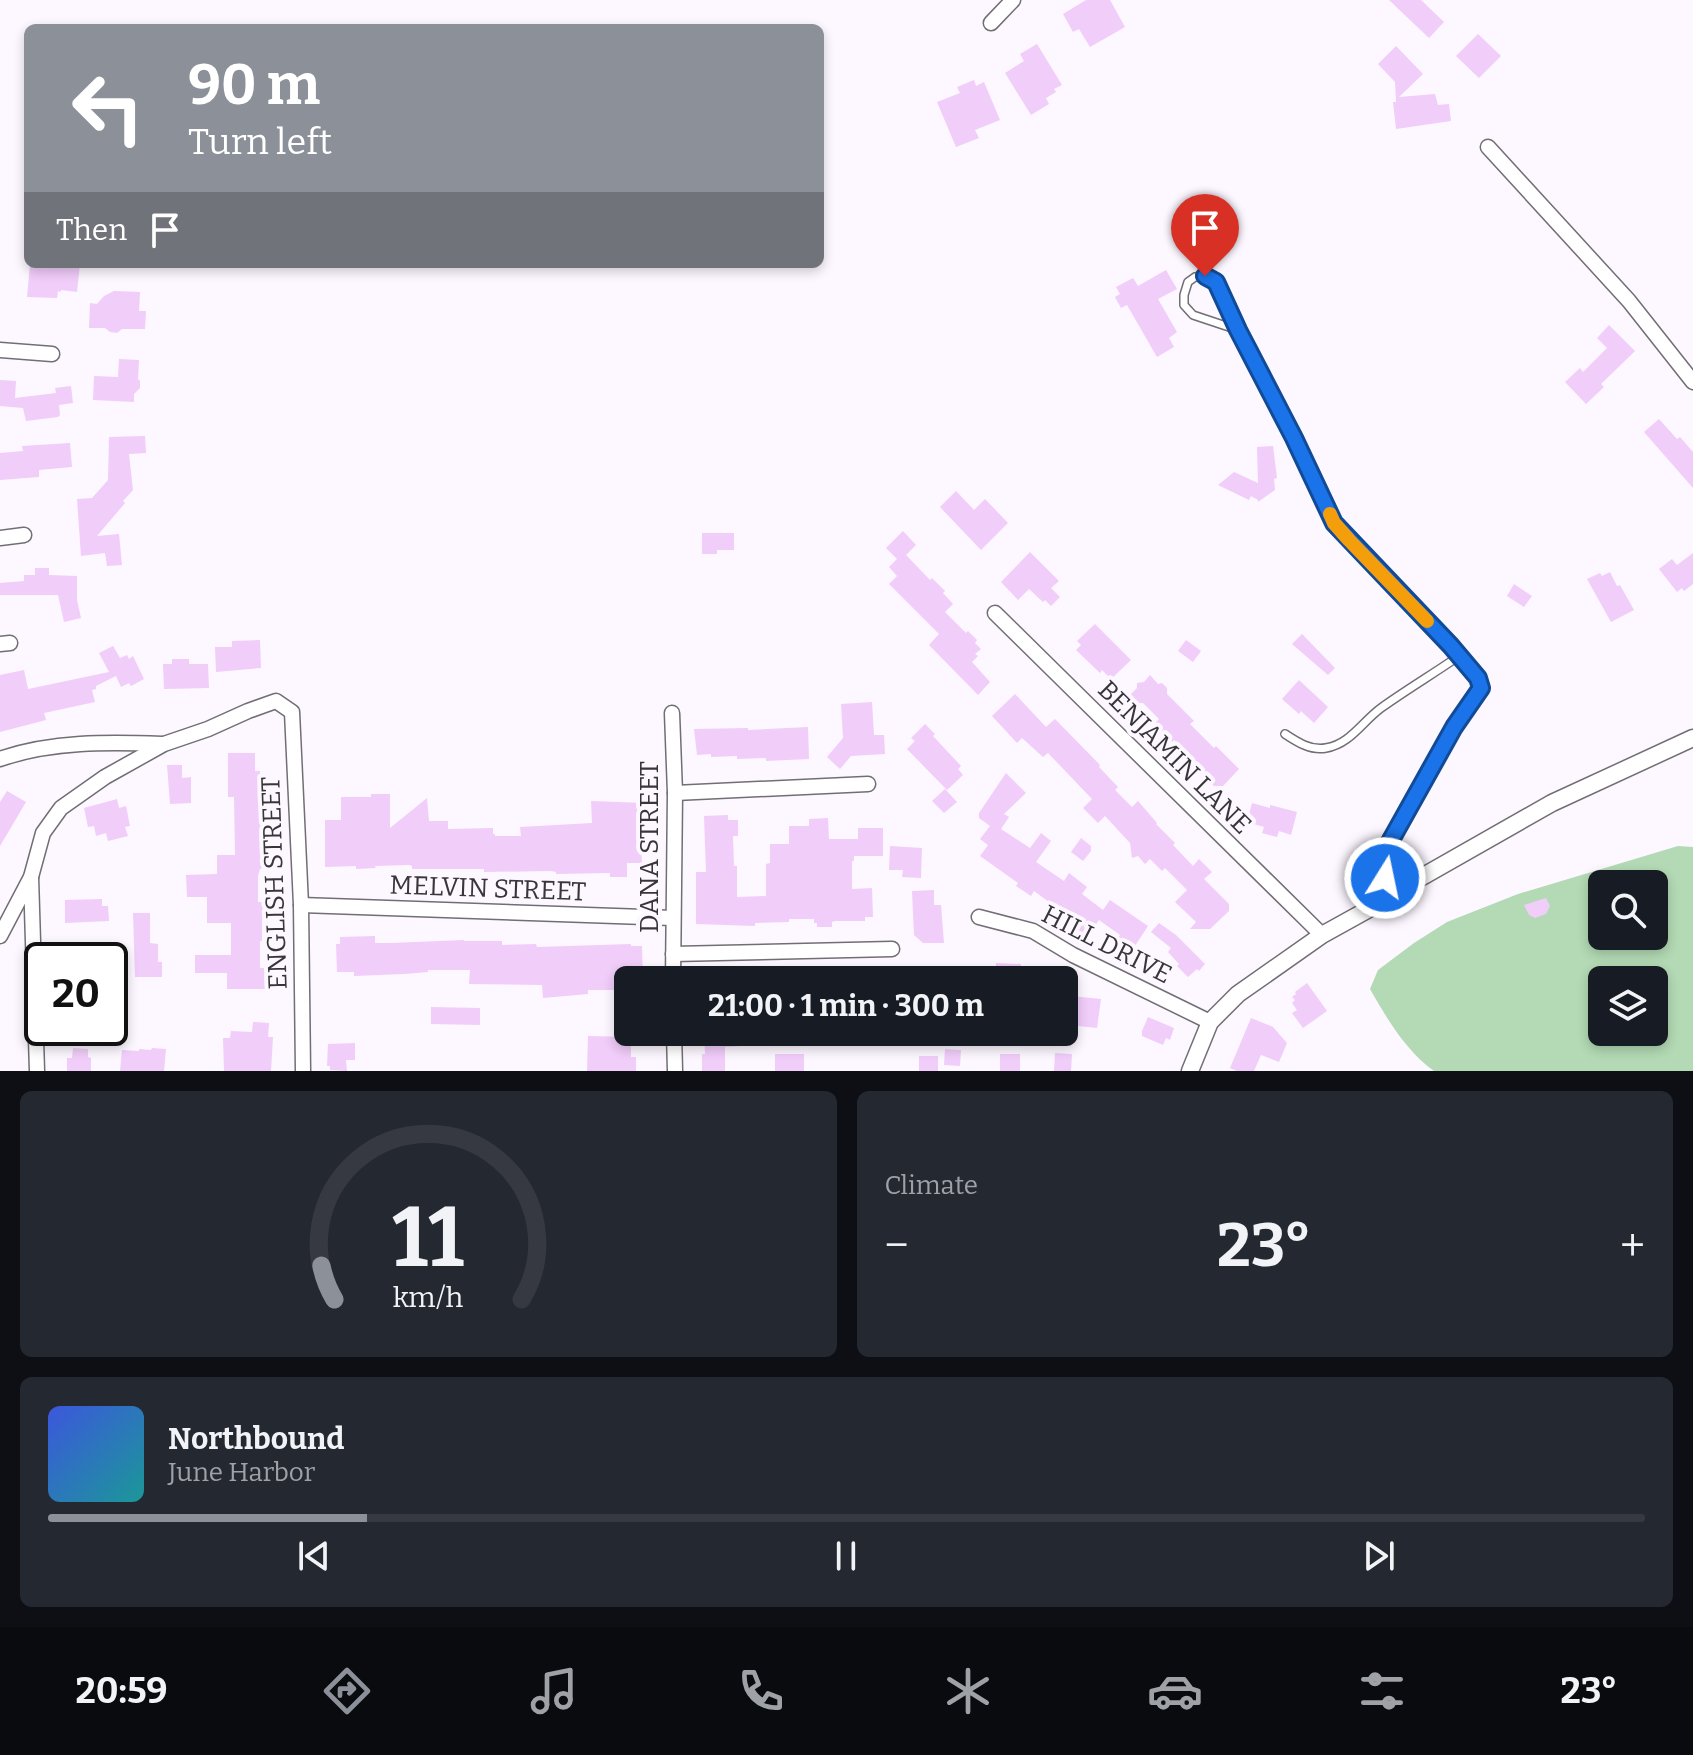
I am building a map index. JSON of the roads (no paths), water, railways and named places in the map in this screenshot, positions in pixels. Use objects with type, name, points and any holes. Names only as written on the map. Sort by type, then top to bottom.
[{"type":"street","points":[[991,23],[1013,0]]},
{"type":"street","points":[[1488,147],[1629,301],[1693,382]]},
{"type":"street","points":[[0,350],[52,354]]},
{"type":"street","points":[[0,538],[24,535]]},
{"type":"street","name":"BENJAMIN LANE","points":[[995,613],[1322,935]]},
{"type":"street","name":"ENGLISH STREET","points":[[164,744],[276,701],[292,712],[301,905],[303,1071]]},
{"type":"street","name":"DANA STREET","points":[[672,713],[675,793],[673,966]]},
{"type":"street","points":[[1190,1071],[1210,1022],[1238,994],[1322,935],[1552,803],[1693,738]]},
{"type":"street","points":[[0,759],[59,746],[122,742],[164,744]]},
{"type":"street","points":[[0,936],[31,877],[43,833],[61,808],[105,777],[164,744]]},
{"type":"street","points":[[675,793],[868,784]]},
{"type":"street","points":[[31,877],[37,1071]]},
{"type":"street","name":"MELVIN STREET","points":[[301,905],[673,918]]},
{"type":"street","name":"HILL DRIVE","points":[[979,917],[1033,931],[1073,955],[1210,1022]]},
{"type":"street","points":[[673,954],[892,949]]},
{"type":"street","points":[[674,1046],[675,1071]]},
{"type":"lane","points":[[1238,330],[1193,315],[1184,305],[1188,282],[1205,276],[1216,282],[1334,523],[1459,656],[1478,678],[1481,688],[1454,727],[1382,856],[1387,899]]},
{"type":"lane","points":[[1285,734],[1307,746],[1322,749],[1339,744],[1378,710],[1459,656]]}]
